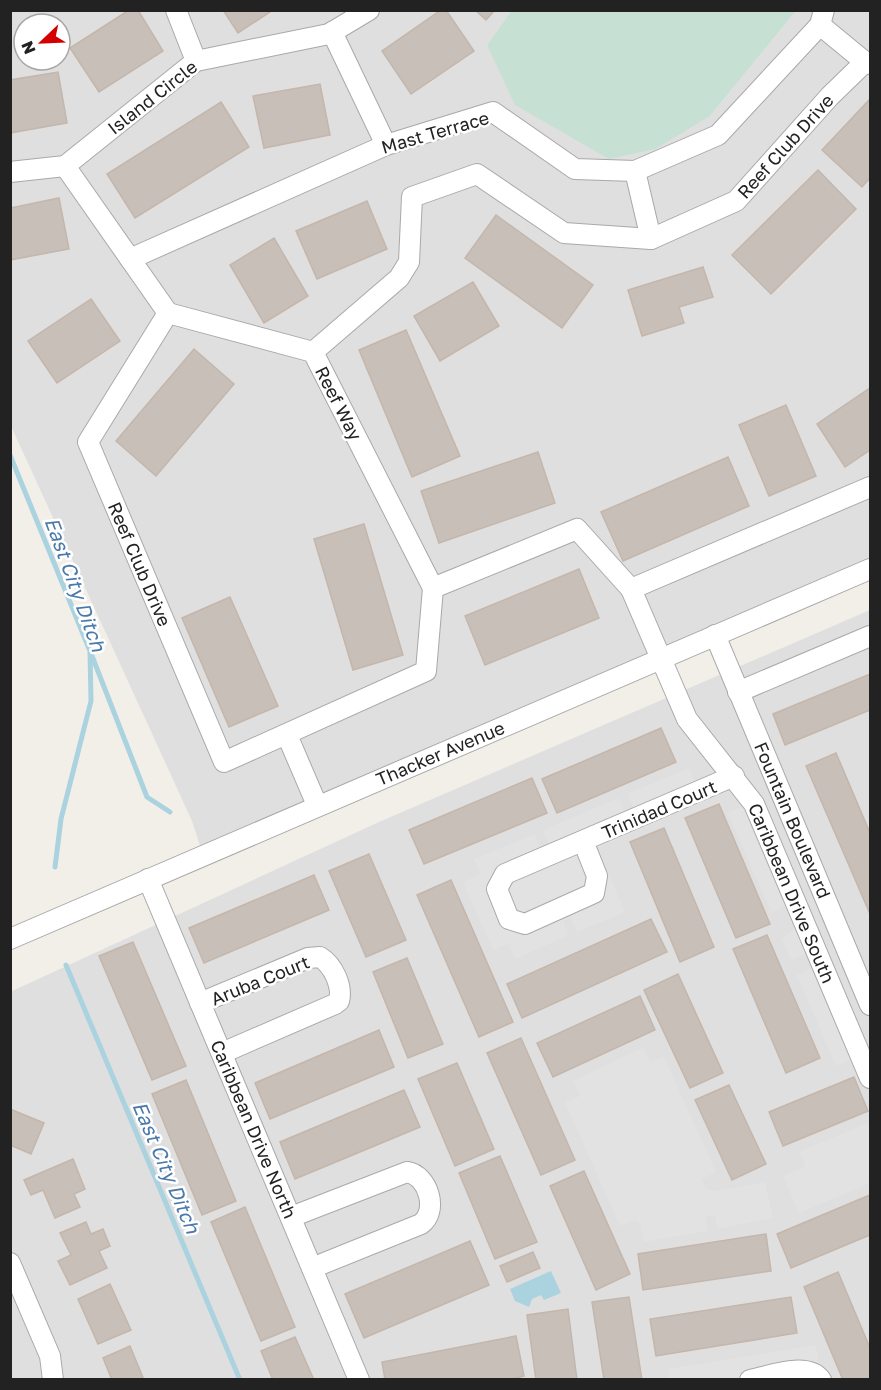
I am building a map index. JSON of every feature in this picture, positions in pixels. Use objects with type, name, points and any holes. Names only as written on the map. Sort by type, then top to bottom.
[{"type":"street","points":[[176,10],[196,61]]},
{"type":"street","name":"Island Circle","points":[[65,166],[196,61],[332,32],[369,10]]},
{"type":"street","points":[[822,18],[868,63]]},
{"type":"street","name":"Mast Terrace","points":[[130,259],[386,145],[493,112],[575,169],[635,171],[718,135],[822,18]]},
{"type":"street","points":[[332,32],[386,145]]},
{"type":"street","name":"Reef Club Drive","points":[[313,352],[399,278],[409,262],[412,197],[477,174],[564,233],[651,240],[736,201],[830,96],[868,63]]},
{"type":"street","points":[[10,172],[65,166],[168,313]]},
{"type":"street","points":[[635,171],[651,240]]},
{"type":"street","name":"Reef Club Drive","points":[[168,313],[88,442],[224,762],[426,671],[433,588]]},
{"type":"street","name":"Reef Way","points":[[168,313],[313,352],[433,588]]},
{"type":"street","points":[[631,589],[870,487]]},
{"type":"street","points":[[433,588],[577,529],[631,589],[660,658]]},
{"type":"street","name":"Thacker Avenue","points":[[10,939],[870,569]]},
{"type":"street","name":"Fountain Boulevard","points":[[715,635],[870,1005]]},
{"type":"street","points":[[738,692],[870,636]]},
{"type":"street","name":"Caribbean Drive South","points":[[660,658],[687,719],[754,804],[870,1078]]},
{"type":"street","points":[[287,735],[317,805]]},
{"type":"street","name":"Trinidad Court","points":[[583,841],[597,876],[594,893],[525,924],[509,919],[498,895],[501,879],[583,841],[734,776]]},
{"type":"street","name":"Caribbean Drive North","points":[[148,879],[359,1380]]},
{"type":"street","name":"Aruba Court","points":[[200,1004],[308,958],[320,957],[330,965],[340,988],[339,1001],[335,1005],[222,1053]]},
{"type":"street","points":[[291,1217],[407,1172],[413,1173],[422,1180],[432,1204],[430,1215],[422,1224],[312,1269]]},
{"type":"street","points":[[10,1263],[50,1356],[54,1380]]},
{"type":"street","points":[[750,1380],[805,1370],[816,1374],[821,1380]]},
{"type":"shaded area","points":[[10,11],[511,11],[487,45],[710,116],[796,11],[870,11],[870,558],[200,846],[192,821],[11,426]]},
{"type":"shaded area","points":[[870,610],[870,1379],[11,1379],[10,992],[379,822]]},
{"type":"shaded area","points":[[689,768],[703,802],[597,848],[625,912],[577,932],[570,917],[563,921],[569,935],[515,959],[508,944],[493,950],[463,882],[480,874],[474,859],[535,834],[541,849],[550,846],[543,830],[619,798],[625,813],[634,809],[627,794]]},
{"type":"shaded area","points":[[761,799],[869,1052],[836,1066],[797,975],[813,968],[807,954],[791,960],[782,939],[796,927],[787,906],[771,912],[728,813]]},
{"type":"shaded area","points":[[644,1047],[650,1062],[664,1057],[716,1172],[702,1179],[705,1188],[714,1191],[765,1182],[773,1218],[717,1229],[715,1215],[706,1216],[708,1231],[644,1242],[640,1223],[635,1220],[620,1226],[565,1102],[580,1096],[573,1081]]},
{"type":"shaded area","points":[[870,1122],[870,1183],[799,1213],[783,1176],[805,1167],[799,1152]]},
{"type":"shaded area","points":[[816,1345],[821,1379],[670,1379],[668,1369]]},
{"type":"green space","points":[[511,11],[796,11],[710,116],[655,149],[609,159],[515,105],[487,45]]},
{"type":"water","points":[[551,1271],[561,1293],[544,1300],[541,1295],[532,1299],[529,1307],[515,1301],[510,1289]]},
{"type":"building","points":[[129,10],[138,10],[163,51],[99,92],[72,51],[72,47]]},
{"type":"building","points":[[223,10],[273,10],[238,33]]},
{"type":"building","points":[[441,10],[446,10],[474,51],[411,94],[382,51]]},
{"type":"building","points":[[475,10],[495,10],[486,20]]},
{"type":"building","points":[[58,72],[67,123],[10,133],[10,80]]},
{"type":"building","points":[[320,84],[330,135],[264,148],[253,96]]},
{"type":"building","points":[[870,99],[870,178],[862,187],[822,150]]},
{"type":"building","points":[[221,102],[249,147],[135,218],[107,174]]},
{"type":"building","points":[[818,170],[856,209],[771,294],[732,255]]},
{"type":"building","points":[[59,198],[69,249],[10,260],[10,208]]},
{"type":"building","points":[[367,201],[387,249],[317,279],[296,231]]},
{"type":"building","points":[[496,215],[593,285],[562,328],[465,258]]},
{"type":"building","points":[[274,238],[308,296],[264,323],[230,265]]},
{"type":"building","points":[[703,267],[713,297],[679,307],[684,323],[642,336],[628,290]]},
{"type":"building","points":[[473,282],[499,326],[440,361],[414,316]]},
{"type":"building","points":[[91,299],[120,341],[57,383],[28,341]]},
{"type":"building","points":[[406,330],[460,456],[412,477],[359,350]]},
{"type":"building","points":[[194,349],[234,384],[156,476],[116,441]]},
{"type":"building","points":[[870,388],[870,450],[845,467],[817,424]]},
{"type":"building","points":[[786,405],[816,476],[769,496],[739,425]]},
{"type":"building","points":[[538,452],[555,503],[439,543],[421,491]]},
{"type":"building","points":[[728,457],[749,506],[623,561],[601,512]]},
{"type":"building","points":[[364,524],[403,655],[353,670],[314,539]]},
{"type":"building","points":[[579,569],[599,618],[485,665],[465,616]]},
{"type":"building","points":[[230,597],[278,706],[229,727],[182,618]]},
{"type":"building","points":[[870,674],[870,710],[785,745],[773,714]]},
{"type":"building","points":[[661,728],[676,762],[557,813],[542,779]]},
{"type":"building","points":[[836,753],[870,833],[870,914],[806,766]]},
{"type":"building","points":[[532,778],[547,813],[424,864],[409,830]]},
{"type":"building","points":[[719,804],[770,924],[736,938],[685,818]]},
{"type":"building","points":[[664,828],[714,947],[680,962],[630,842]]},
{"type":"building","points":[[369,854],[406,940],[366,957],[329,871]]},
{"type":"building","points":[[314,875],[329,910],[204,963],[189,928]]},
{"type":"building","points":[[451,880],[513,1022],[479,1037],[417,895]]},
{"type":"building","points":[[651,919],[667,952],[522,1018],[507,984]]},
{"type":"building","points":[[767,935],[820,1058],[786,1073],[733,949]]},
{"type":"building","points":[[133,942],[186,1066],[152,1080],[99,956]]},
{"type":"building","points":[[407,958],[443,1044],[408,1058],[373,972]]},
{"type":"building","points":[[678,974],[723,1073],[690,1088],[644,990]]},
{"type":"building","points":[[640,996],[655,1030],[553,1077],[537,1043]]},
{"type":"building","points":[[379,1030],[394,1067],[270,1119],[255,1083]]},
{"type":"building","points":[[521,1038],[575,1160],[541,1175],[487,1053]]},
{"type":"building","points":[[457,1063],[494,1149],[455,1166],[418,1079]]},
{"type":"building","points":[[854,1077],[868,1111],[783,1146],[769,1112]]},
{"type":"building","points":[[186,1080],[236,1201],[202,1215],[152,1094]]},
{"type":"building","points":[[729,1085],[766,1164],[732,1180],[695,1100]]},
{"type":"building","points":[[404,1090],[420,1127],[295,1179],[280,1142]]},
{"type":"building","points":[[10,1109],[44,1123],[31,1154],[10,1145]]},
{"type":"building","points":[[500,1156],[537,1242],[495,1259],[459,1173]]},
{"type":"building","points":[[73,1159],[85,1189],[74,1194],[80,1207],[55,1218],[43,1190],[31,1195],[24,1180]]},
{"type":"building","points":[[584,1171],[630,1274],[596,1290],[550,1186]]},
{"type":"building","points":[[870,1195],[870,1235],[791,1268],[777,1234]]},
{"type":"building","points":[[245,1207],[295,1327],[261,1341],[211,1222]]},
{"type":"building","points":[[86,1222],[91,1234],[103,1229],[110,1246],[99,1251],[107,1268],[70,1285],[58,1261],[71,1255],[60,1233]]},
{"type":"building","points":[[766,1234],[771,1271],[643,1290],[638,1254]]},
{"type":"building","points":[[470,1241],[489,1285],[364,1338],[345,1294]]},
{"type":"building","points":[[533,1252],[540,1268],[507,1282],[500,1266]]},
{"type":"building","points":[[838,1272],[870,1348],[870,1380],[843,1380],[804,1287]]},
{"type":"building","points":[[110,1284],[131,1330],[98,1344],[78,1299]]},
{"type":"building","points":[[629,1297],[642,1380],[604,1380],[592,1302]]},
{"type":"building","points":[[791,1297],[797,1333],[656,1356],[650,1319]]},
{"type":"building","points":[[568,1309],[577,1380],[536,1380],[527,1315]]},
{"type":"building","points":[[516,1336],[524,1376],[508,1380],[385,1380],[382,1362]]},
{"type":"building","points":[[295,1337],[314,1380],[273,1380],[261,1351]]},
{"type":"building","points":[[130,1346],[144,1380],[112,1380],[103,1358]]},
{"type":"waterway","name":"East City Ditch","points":[[10,455],[90,651],[91,701],[61,819],[55,867]]},
{"type":"waterway","points":[[92,656],[147,797],[170,812]]},
{"type":"waterway","name":"East City Ditch","points":[[66,965],[240,1380]]}]
